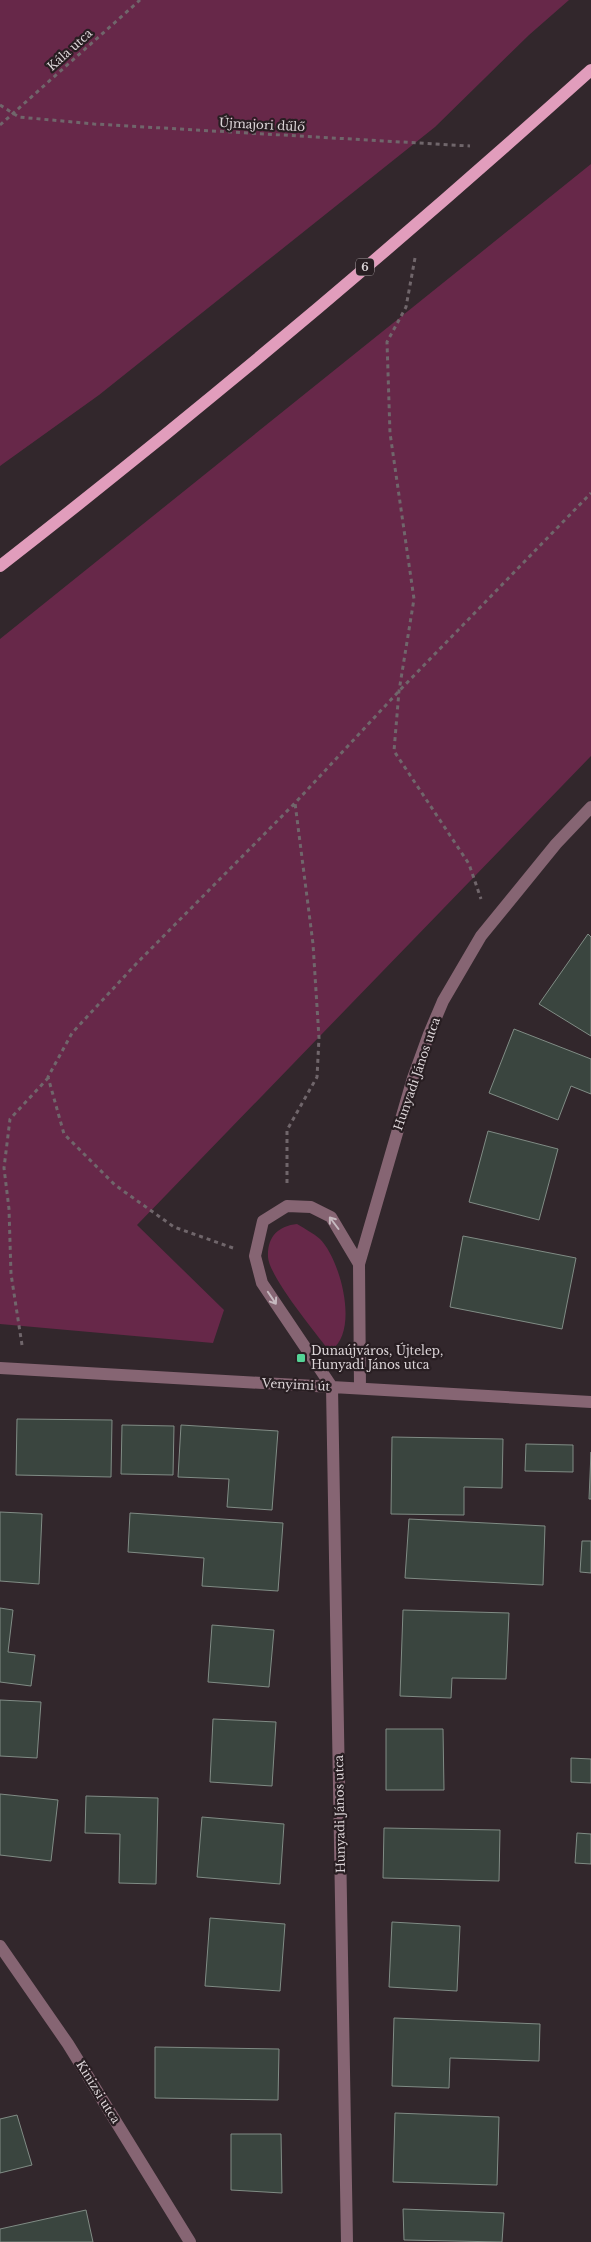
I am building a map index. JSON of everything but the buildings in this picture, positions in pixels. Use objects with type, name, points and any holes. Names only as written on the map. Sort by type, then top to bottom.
[{"type":"main road","name":"6","points":[[0,566],[134,460],[419,222],[591,70]]},
{"type":"street","name":"Hunyadi János utca","points":[[360,1388],[359,1264],[413,1078],[429,1034],[443,1001],[481,936],[556,844],[591,807]]},
{"type":"street","points":[[332,1387],[262,1283],[254,1256],[263,1221],[287,1206],[311,1206],[331,1218],[359,1264]]},
{"type":"street","name":"Venyimi út","points":[[0,1368],[591,1402]]},
{"type":"street","name":"Hunyadi János utca","points":[[332,1387],[347,2242]]},
{"type":"street","name":"Kinizsi utca","points":[[0,1946],[68,2044],[190,2242]]},
{"type":"path","name":"Kála utca","points":[[0,125],[140,0]]},
{"type":"path","name":"Újmajori dűlő","points":[[0,105],[19,117],[94,124],[504,148]]},
{"type":"path","points":[[419,222],[413,272],[406,307],[387,342],[390,433],[414,599],[399,691],[394,751],[469,864],[490,925]]},
{"type":"path","points":[[26,1369],[11,1274],[9,1209],[4,1168],[10,1119],[48,1077],[72,1033],[136,964],[295,802],[399,691],[591,493]]},
{"type":"path","points":[[287,1206],[287,1130],[317,1078],[318,1038],[313,944],[295,802]]},
{"type":"path","points":[[48,1077],[64,1134],[115,1185],[174,1227],[254,1256]]},
{"type":"shaded area","points":[[0,0],[569,0],[529,35],[435,127],[99,395],[0,466]]},
{"type":"shaded area","points":[[591,164],[591,756],[137,1225],[224,1310],[213,1343],[0,1324],[0,639]]},
{"type":"shaded area","points":[[297,1224],[320,1239],[334,1262],[340,1278],[346,1312],[340,1341],[331,1350],[327,1348],[293,1303],[270,1266],[268,1250],[272,1238],[284,1227]]},
{"type":"place","name":"Dunaújváros, Újtelep, Hunyadi János utca","points":[[301,1358]]}]
